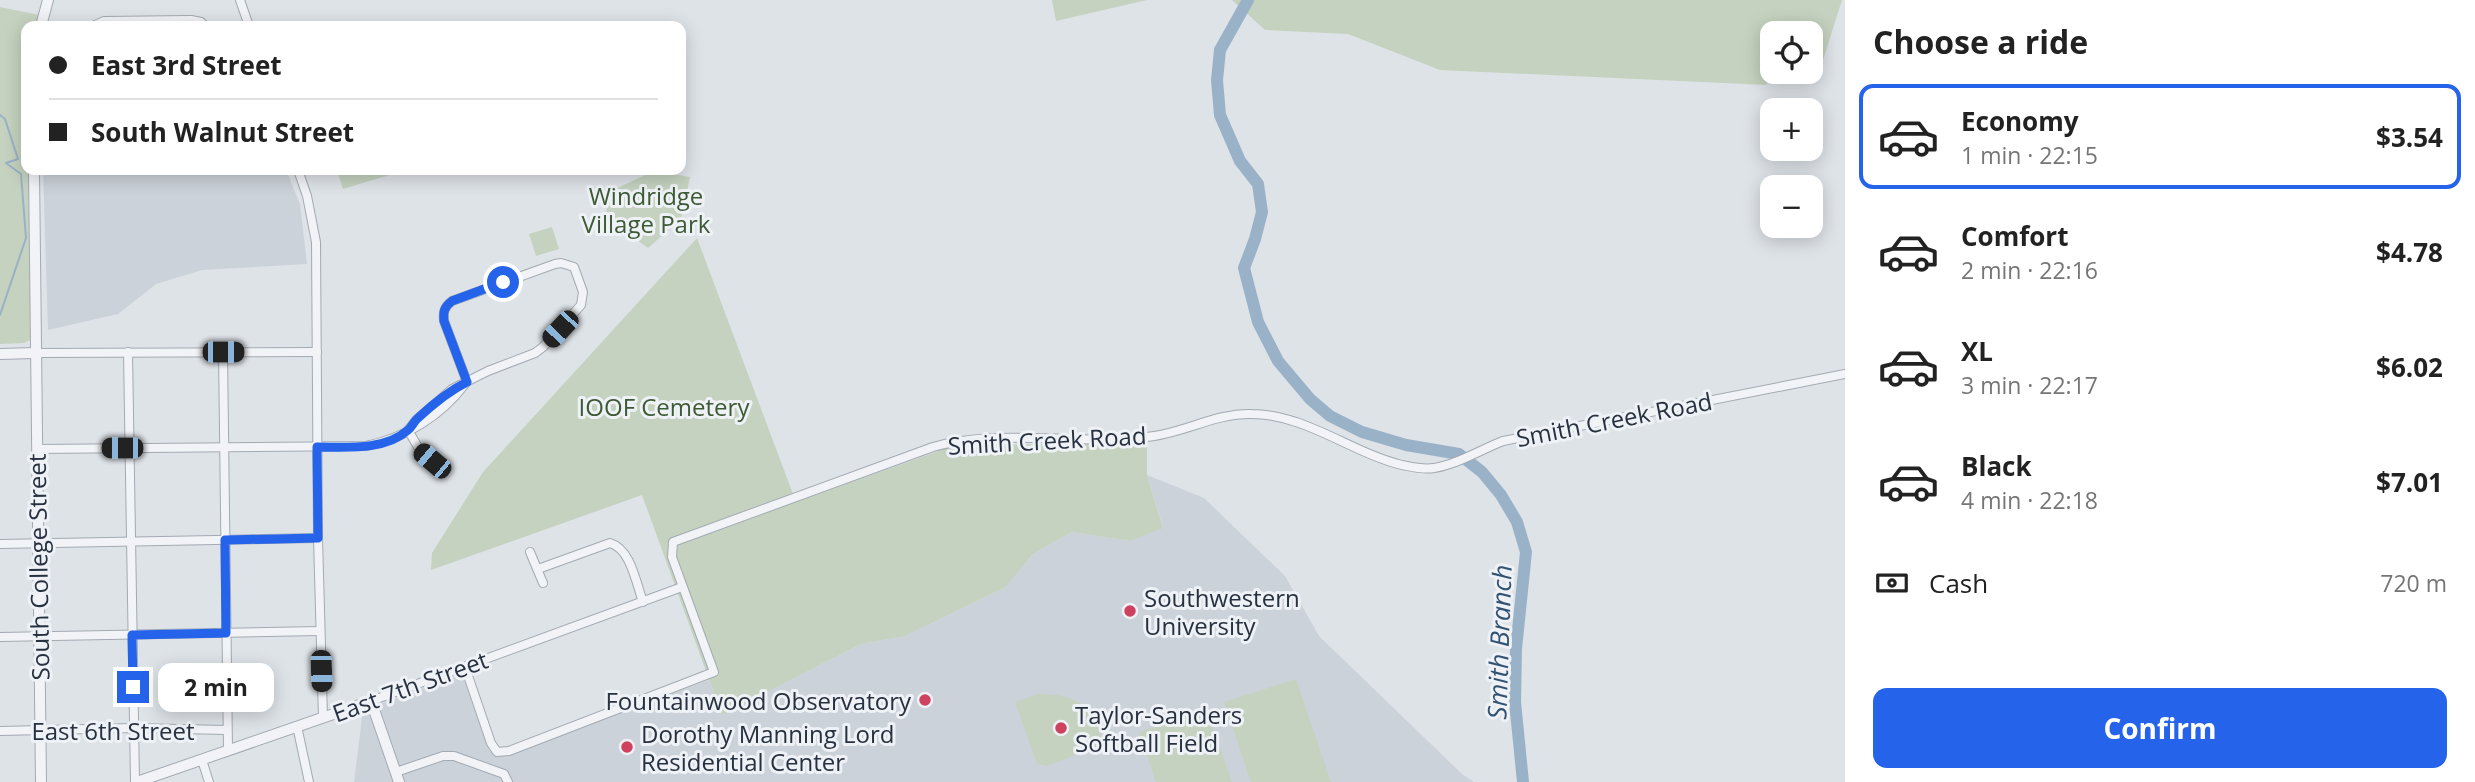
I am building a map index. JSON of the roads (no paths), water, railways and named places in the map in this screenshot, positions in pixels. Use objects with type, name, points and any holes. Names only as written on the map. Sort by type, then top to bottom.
[{"type":"street","points":[[42,21],[48,0]]},
{"type":"street","points":[[240,0],[247,21]]},
{"type":"street","points":[[104,21],[196,21]]},
{"type":"street","name":"South College Street","points":[[34,175],[41,782]]},
{"type":"street","points":[[300,175],[307,196],[316,242],[319,631],[323,718]]},
{"type":"street","points":[[37,449],[366,446],[394,438],[421,426],[457,395],[467,382],[507,362],[535,353],[543,347],[581,305],[583,292],[574,267],[555,264],[446,305],[444,321],[467,382]]},
{"type":"street","points":[[128,352],[136,782]]},
{"type":"street","points":[[223,352],[228,750]]},
{"type":"street","points":[[0,354],[317,352]]},
{"type":"street","name":"Smith Creek Road","points":[[465,667],[491,743],[497,752],[509,751],[714,673],[671,552],[673,542],[959,439],[1155,436],[1219,417],[1253,414],[1293,422],[1389,461],[1430,469],[1453,463],[1503,441],[1845,374]]},
{"type":"street","points":[[408,430],[421,452],[432,461]]},
{"type":"street","points":[[0,544],[318,538]]},
{"type":"street","points":[[538,569],[610,543],[619,546],[626,555],[643,602]]},
{"type":"street","points":[[530,552],[543,583]]},
{"type":"street","name":"East 7th Street","points":[[136,782],[371,701],[682,587]]},
{"type":"street","points":[[0,636],[319,631]]},
{"type":"street","points":[[371,701],[397,777],[443,756],[454,756],[504,774],[508,782]]},
{"type":"street","points":[[297,726],[309,782]]},
{"type":"street","name":"East 6th Street","points":[[0,731],[134,728],[227,730]]},
{"type":"street","points":[[202,760],[209,782]]},
{"type":"waterway","name":"Smith Branch","points":[[1248,0],[1220,50],[1217,80],[1220,115],[1240,161],[1258,184],[1262,212],[1244,268],[1258,322],[1278,361],[1310,399],[1330,416],[1362,432],[1406,445],[1459,454],[1482,472],[1501,495],[1517,522],[1526,552],[1516,649],[1515,702],[1523,782]]},
{"type":"waterway","points":[[0,115],[5,119],[18,159],[6,163],[21,174]]},
{"type":"waterway","points":[[0,315],[26,238],[21,175]]},
{"type":"place","name":"Southwestern University","points":[[1130,611]]},
{"type":"place","name":"Fountainwood Observatory","points":[[925,700]]},
{"type":"place","name":"Taylor-Sanders Softball Field","points":[[1061,728]]},
{"type":"place","name":"Dorothy Manning Lord Residential Center","points":[[627,747]]},
{"type":"park label","name":"Windridge Village Park","points":[[646,209]]},
{"type":"park label","name":"IOOF Cemetery","points":[[664,406]]}]
